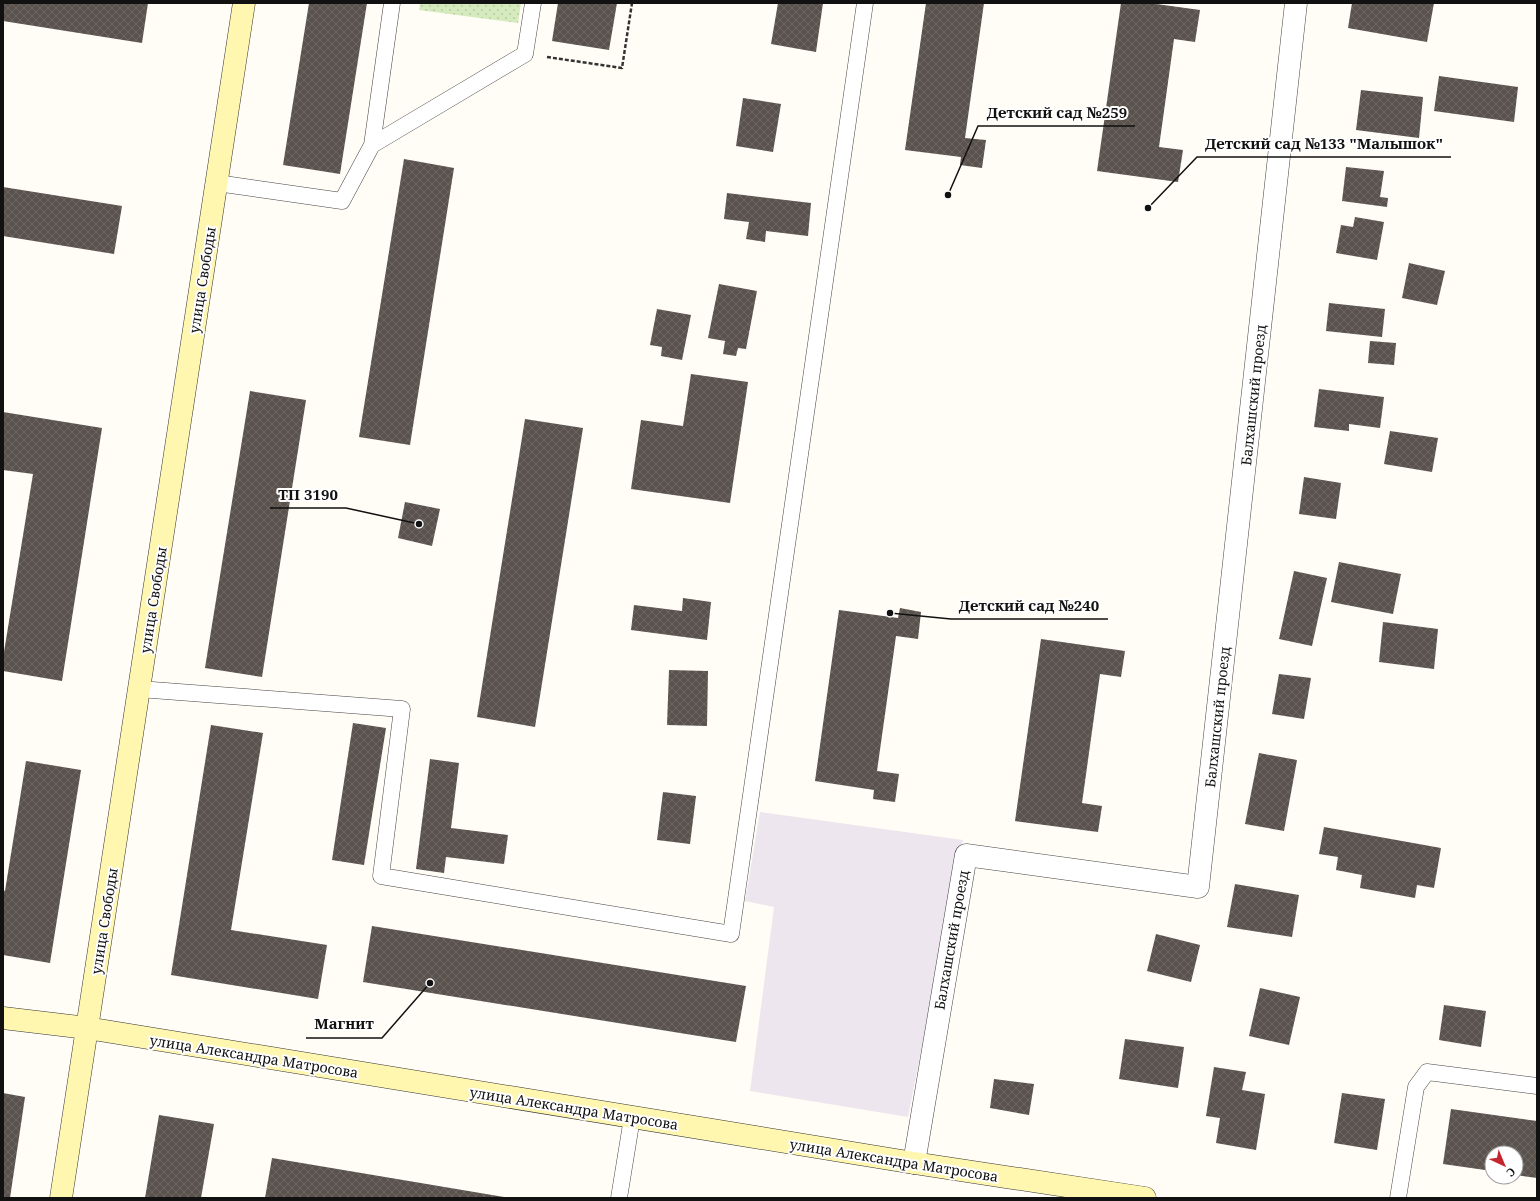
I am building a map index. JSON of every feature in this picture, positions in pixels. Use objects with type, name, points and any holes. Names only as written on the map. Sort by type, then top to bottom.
[{"type":"main road","name":"улица Свободы","points":[[62,1198],[244,3]]},
{"type":"main road","name":"улица Александра Матросова","points":[[3,1018],[88,1028],[632,1118],[1145,1198]]},
{"type":"street","name":"Балхашский проезд","points":[[914,1163],[966,855],[1198,887],[1296,3]]},
{"type":"lane","points":[[216,183],[342,201],[372,145],[392,3]]},
{"type":"lane","points":[[372,145],[525,54],[533,3]]},
{"type":"lane","points":[[139,689],[402,709],[380,876],[731,934],[864,3]]},
{"type":"lane","points":[[1398,1198],[1416,1087],[1427,1072],[1537,1086]]},
{"type":"lane","points":[[619,1198],[632,1118]]},
{"type":"path","points":[[525,54],[622,68],[632,3]]},
{"type":"shaded area","points":[[760,812],[963,840],[908,1117],[750,1091],[774,907],[745,901]]},
{"type":"green space","points":[[420,3],[521,3],[518,23],[419,10]]},
{"type":"building","points":[[3,3],[148,3],[142,43],[3,21]]},
{"type":"building","points":[[309,3],[367,3],[340,174],[283,165]]},
{"type":"building","points":[[558,3],[617,3],[609,50],[552,41]]},
{"type":"building","points":[[778,3],[823,3],[816,52],[771,44]]},
{"type":"building","points":[[926,3],[984,3],[965,138],[986,140],[982,168],[960,165],[961,157],[905,150]]},
{"type":"building","points":[[1121,3],[1149,3],[1200,10],[1195,42],[1174,39],[1159,147],[1183,150],[1178,182],[1097,171]]},
{"type":"building","points":[[1352,3],[1434,3],[1427,42],[1348,28]]},
{"type":"building","points":[[1439,76],[1518,87],[1514,122],[1434,111]]},
{"type":"building","points":[[1361,90],[1423,97],[1419,138],[1356,130]]},
{"type":"building","points":[[743,98],[781,104],[773,152],[736,146]]},
{"type":"building","points":[[404,159],[454,168],[410,445],[359,437]]},
{"type":"building","points":[[1346,167],[1384,171],[1380,197],[1388,198],[1387,207],[1342,201]]},
{"type":"building","points":[[3,187],[122,206],[114,254],[3,236]]},
{"type":"building","points":[[727,193],[811,203],[808,236],[766,231],[765,242],[746,239],[749,222],[724,219]]},
{"type":"building","points":[[1355,217],[1384,222],[1377,260],[1336,253],[1341,225],[1353,227]]},
{"type":"building","points":[[1409,263],[1445,271],[1437,305],[1402,298]]},
{"type":"building","points":[[719,284],[757,291],[746,349],[738,348],[736,356],[723,354],[725,341],[708,338]]},
{"type":"building","points":[[1329,303],[1385,309],[1382,337],[1326,331]]},
{"type":"building","points":[[657,309],[691,315],[682,360],[661,356],[662,347],[650,345]]},
{"type":"building","points":[[1370,341],[1396,343],[1394,365],[1368,363]]},
{"type":"building","points":[[691,374],[748,382],[730,503],[631,489],[641,420],[683,426]]},
{"type":"building","points":[[1319,389],[1384,397],[1380,428],[1349,424],[1349,431],[1314,427]]},
{"type":"building","points":[[250,391],[306,400],[262,677],[205,668]]},
{"type":"building","points":[[3,412],[102,428],[62,681],[3,671],[3,658],[33,474],[3,470]]},
{"type":"building","points":[[525,419],[583,428],[535,727],[477,717]]},
{"type":"building","points":[[1390,431],[1438,438],[1432,472],[1384,464]]},
{"type":"building","points":[[1304,477],[1341,483],[1336,519],[1299,514]]},
{"type":"building","points":[[405,502],[440,509],[432,546],[398,538]]},
{"type":"building","points":[[1339,562],[1401,574],[1393,614],[1331,602]]},
{"type":"building","points":[[1294,571],[1327,578],[1312,646],[1279,639]]},
{"type":"building","points":[[683,598],[711,602],[707,640],[631,630],[634,605],[682,611]]},
{"type":"building","points":[[900,608],[921,612],[918,639],[896,636],[877,771],[899,774],[895,802],[873,799],[874,790],[815,781],[839,610],[898,618]]},
{"type":"building","points":[[1383,622],[1438,629],[1434,669],[1379,662]]},
{"type":"building","points":[[1041,639],[1125,651],[1121,677],[1100,674],[1082,803],[1102,806],[1098,832],[1015,821]]},
{"type":"building","points":[[669,670],[708,671],[707,726],[667,725]]},
{"type":"building","points":[[1279,674],[1311,678],[1304,719],[1272,714]]},
{"type":"building","points":[[353,723],[386,728],[364,865],[332,860]]},
{"type":"building","points":[[211,725],[263,733],[231,930],[327,945],[318,999],[171,975]]},
{"type":"building","points":[[1259,753],[1297,760],[1284,831],[1245,824]]},
{"type":"building","points":[[430,759],[459,763],[451,828],[508,835],[504,864],[446,857],[444,873],[416,869]]},
{"type":"building","points":[[26,761],[81,770],[50,963],[3,955],[3,890],[5,891]]},
{"type":"building","points":[[663,792],[696,796],[690,844],[657,840]]},
{"type":"building","points":[[1324,827],[1441,848],[1434,888],[1417,885],[1415,898],[1360,888],[1362,875],[1336,870],[1338,857],[1319,854]]},
{"type":"building","points":[[1235,884],[1299,895],[1292,937],[1227,927]]},
{"type":"building","points":[[372,926],[746,986],[736,1042],[363,982]]},
{"type":"building","points":[[1156,934],[1200,945],[1191,982],[1147,971]]},
{"type":"building","points":[[1260,988],[1300,997],[1289,1045],[1249,1036]]},
{"type":"building","points":[[1444,1005],[1486,1011],[1481,1047],[1439,1040]]},
{"type":"building","points":[[1125,1039],[1184,1047],[1178,1088],[1119,1079]]},
{"type":"building","points":[[1214,1067],[1246,1072],[1242,1090],[1265,1094],[1256,1150],[1216,1143],[1220,1118],[1206,1116]]},
{"type":"building","points":[[994,1079],[1034,1084],[1029,1115],[990,1108]]},
{"type":"building","points":[[3,1093],[25,1097],[10,1198],[3,1198]]},
{"type":"building","points":[[1342,1093],[1385,1099],[1377,1150],[1334,1143]]},
{"type":"building","points":[[1451,1109],[1537,1121],[1537,1178],[1524,1176],[1524,1145],[1484,1145],[1484,1170],[1443,1164]]},
{"type":"building","points":[[159,1115],[214,1124],[201,1198],[145,1198]]},
{"type":"building","points":[[272,1158],[504,1197],[504,1198],[265,1198]]},
{"type":"place","name":"Детский сад №259","points":[[948,195]]},
{"type":"place","name":"Детский сад №133 \"Малышок\"","points":[[1148,208]]},
{"type":"place","name":"ТП 3190","points":[[419,524]]},
{"type":"place","name":"Детский сад №240","points":[[890,613]]},
{"type":"place","name":"Магнит","points":[[430,983]]}]
